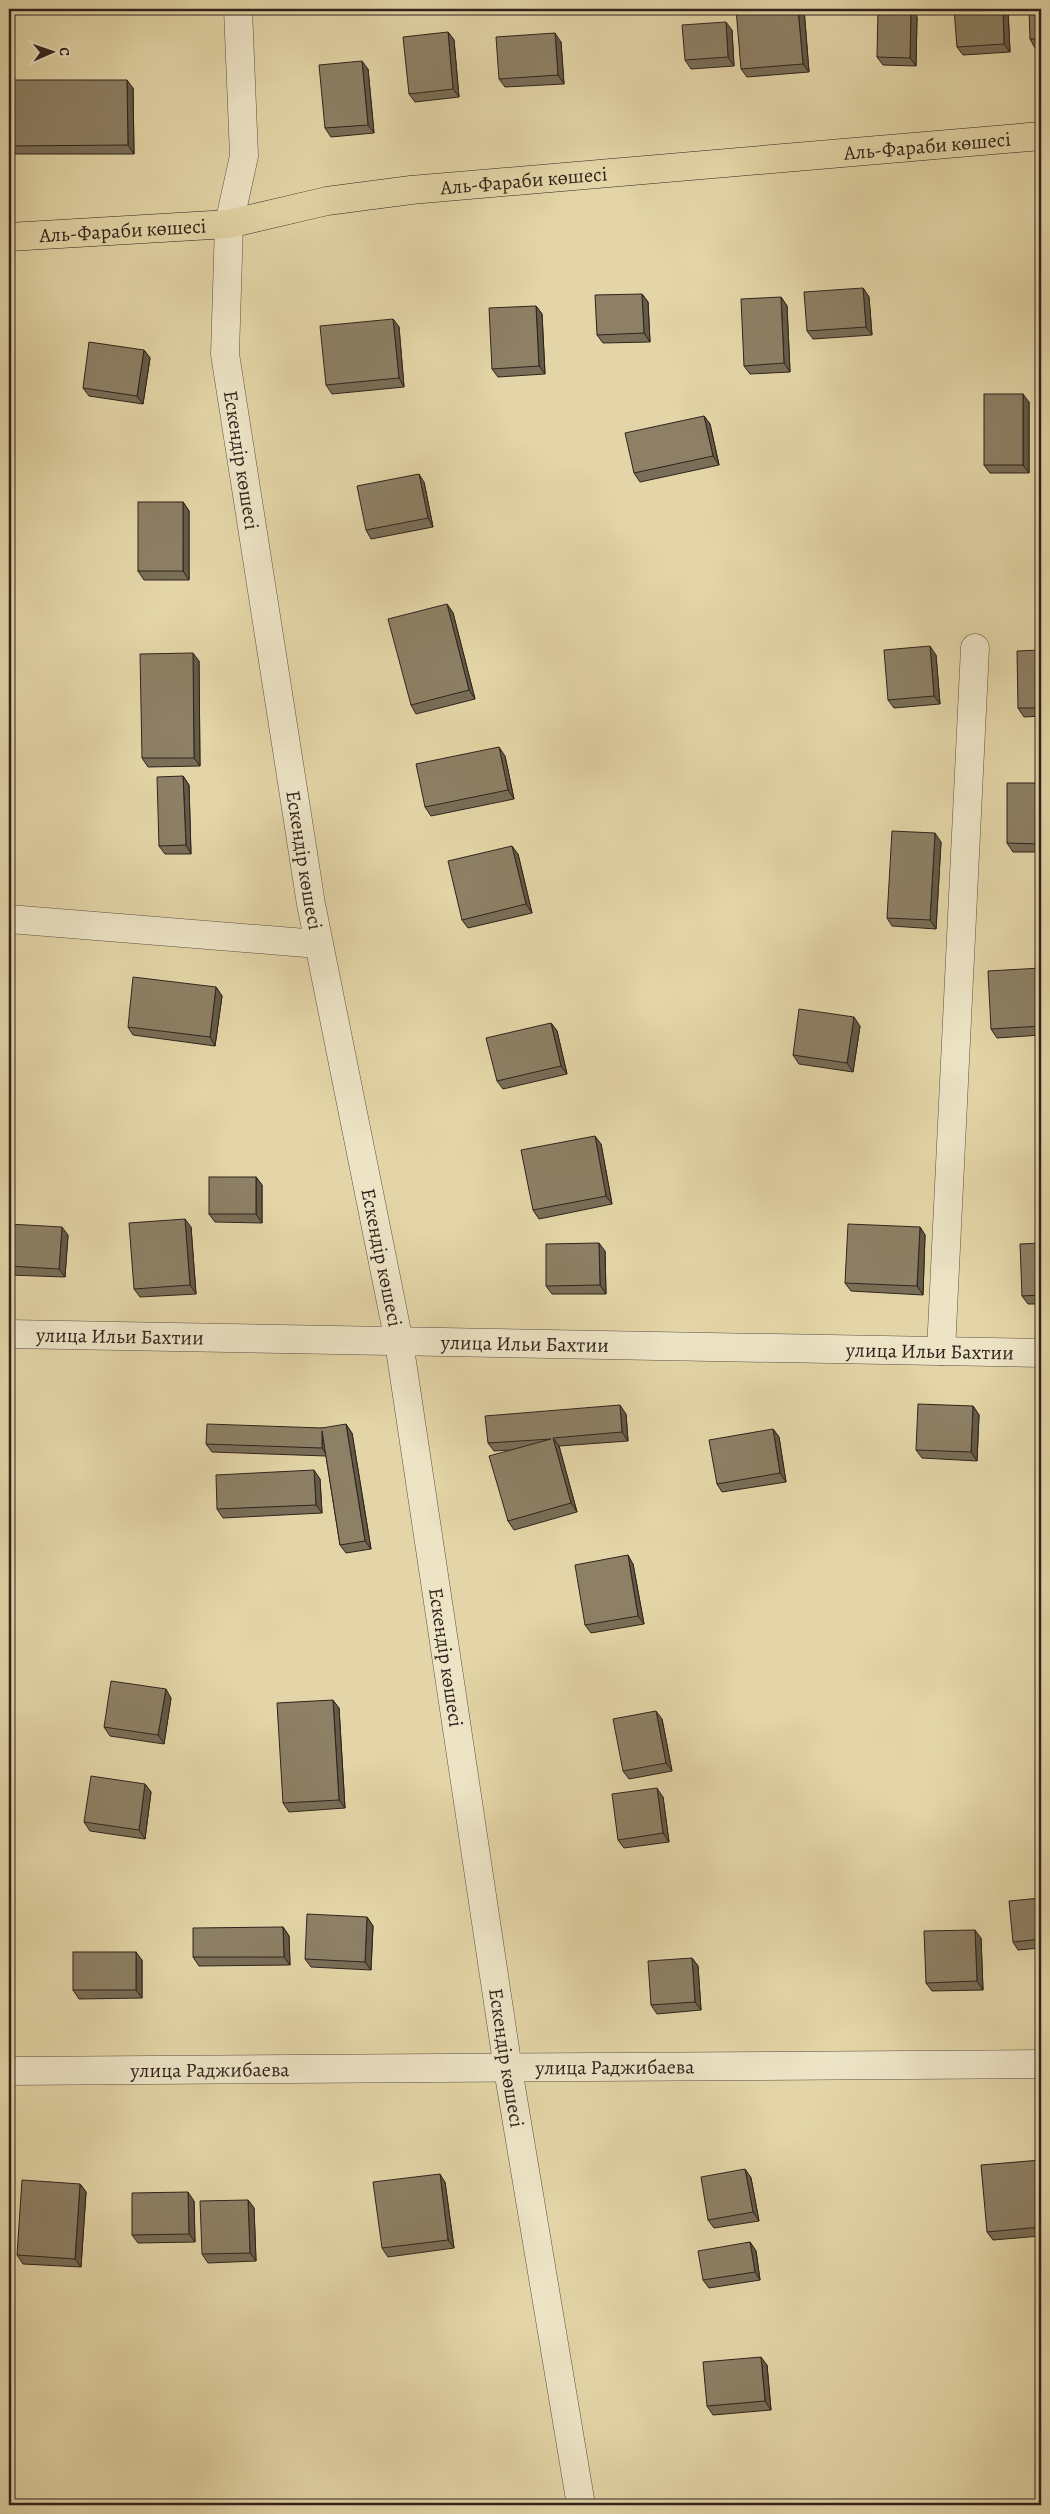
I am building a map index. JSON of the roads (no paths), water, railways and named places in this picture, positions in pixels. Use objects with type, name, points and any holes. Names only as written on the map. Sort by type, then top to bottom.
[{"type":"main road","name":"Аль-Фараби көшесі","points":[[9,237],[229,224],[327,201],[410,190],[1041,136]]},
{"type":"street","name":"Ескендір көшесі","points":[[238,9],[244,156],[229,224],[225,354],[318,944],[399,1342],[508,2069],[581,2505]]},
{"type":"street","points":[[941,1351],[975,648]]},
{"type":"street","points":[[9,919],[318,944]]},
{"type":"street","name":"улица Ильи Бахтии","points":[[9,1334],[1041,1353]]},
{"type":"street","name":"улица Раджибаева","points":[[9,2071],[1041,2064]]}]
